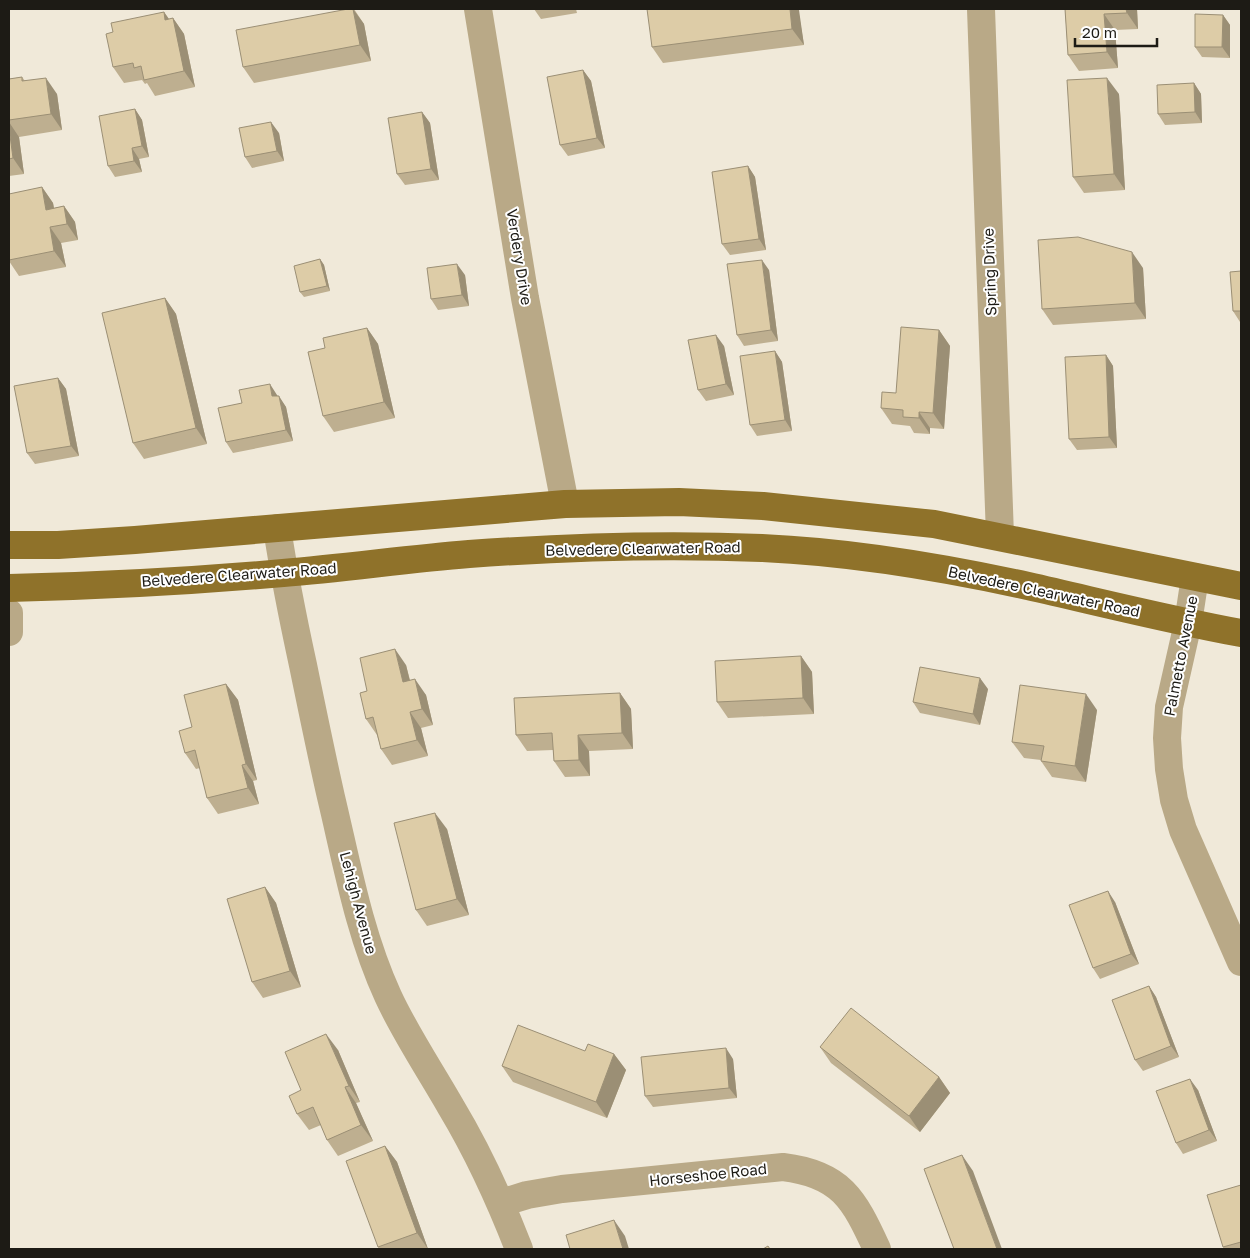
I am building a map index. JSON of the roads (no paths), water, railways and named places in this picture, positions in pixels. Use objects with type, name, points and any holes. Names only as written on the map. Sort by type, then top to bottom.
[{"type":"main road","points":[[9,545],[58,545],[565,504],[678,502],[763,506],[934,524],[1241,586]]},
{"type":"main road","name":"Belvedere Clearwater Road","points":[[9,588],[159,582],[284,573],[467,554],[593,546],[684,545],[767,548],[850,556],[933,568],[1027,586],[1188,623],[1241,633]]},
{"type":"street","name":"Verdery Drive","points":[[478,9],[525,298],[565,504]]},
{"type":"street","name":"Spring Drive","points":[[981,9],[1000,536]]},
{"type":"street","name":"Lehigh Avenue","points":[[277,528],[284,573],[335,815],[356,906],[371,952],[388,996],[410,1039],[452,1108],[480,1159],[501,1203],[519,1249]]},
{"type":"street","name":"Palmetto Avenue","points":[[1195,577],[1188,623],[1169,707],[1167,738],[1169,769],[1174,800],[1183,830],[1241,962]]},
{"type":"street","points":[[9,614],[9,632]]},
{"type":"street","name":"Horseshoe Road","points":[[501,1203],[527,1195],[562,1189],[783,1167],[823,1177],[840,1188],[854,1204],[876,1249]]}]
